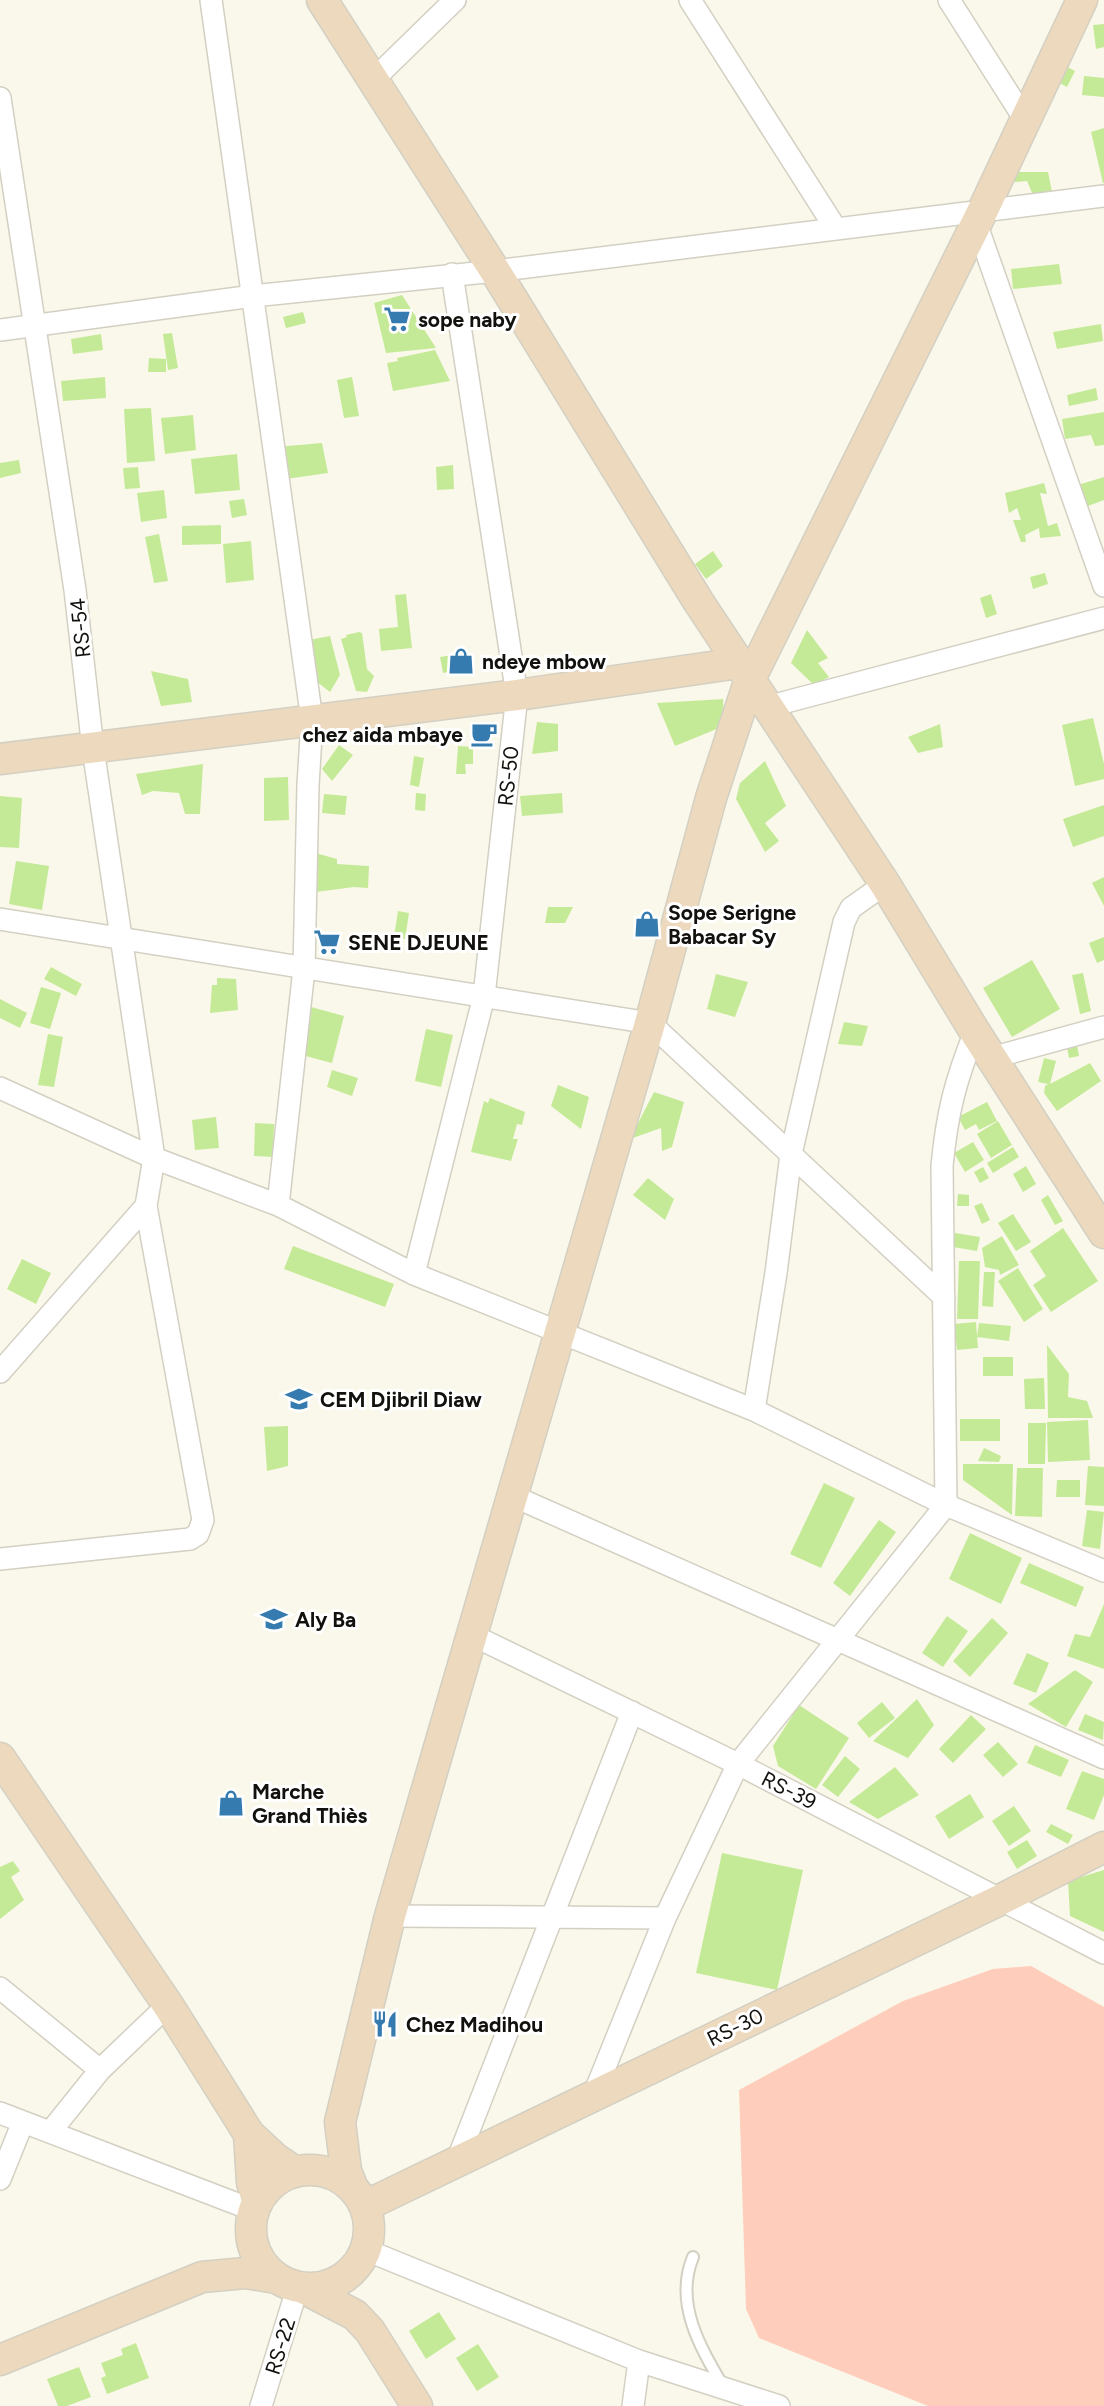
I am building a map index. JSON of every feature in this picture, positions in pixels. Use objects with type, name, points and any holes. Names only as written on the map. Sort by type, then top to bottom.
[{"type":"street","points":[[211,0],[312,720],[304,969],[278,1205]]},
{"type":"street","points":[[322,0],[495,271],[698,601],[885,884],[991,1058],[1104,1233]]},
{"type":"street","points":[[373,80],[455,0]]},
{"type":"street","points":[[690,0],[836,229]]},
{"type":"street","points":[[949,0],[1024,118]]},
{"type":"street","points":[[370,2331],[361,2289],[369,2220],[346,2171],[340,2122],[390,1916],[650,1023],[745,671],[979,216],[1082,0]]},
{"type":"street","name":"RS-54","points":[[0,97],[75,590],[93,748],[154,1158],[146,1206]]},
{"type":"street","points":[[0,330],[253,296],[495,271],[836,229],[979,216],[1104,195]]},
{"type":"street","points":[[979,216],[1104,586]]},
{"type":"street","name":"RS-50","points":[[414,1274],[484,996],[517,695],[452,274]]},
{"type":"street","points":[[767,708],[1104,618]]},
{"type":"street","points":[[0,759],[517,695],[745,671]]},
{"type":"street","points":[[754,1410],[776,1273],[791,1154],[844,922],[851,908],[885,884]]},
{"type":"street","points":[[0,919],[650,1023],[944,1297]]},
{"type":"street","points":[[991,1058],[1104,1027]]},
{"type":"street","points":[[594,2094],[665,1918],[738,1764],[946,1505],[942,1166],[947,1118],[958,1073],[975,1032]]},
{"type":"street","points":[[0,1088],[154,1158],[278,1205],[414,1274],[754,1410],[946,1505],[1104,1571]]},
{"type":"street","points":[[0,1372],[7,1349],[146,1206]]},
{"type":"street","points":[[0,1559],[190,1539],[198,1534],[203,1520],[146,1206]]},
{"type":"street","points":[[513,1496],[1104,1758]]},
{"type":"street","name":"RS-39","points":[[470,1634],[738,1764],[1104,1952]]},
{"type":"street","points":[[457,2161],[632,1712]]},
{"type":"street","points":[[0,1758],[168,2005],[249,2134],[276,2160],[301,2170],[325,2171],[339,2177],[358,2196]]},
{"type":"street","name":"RS-30","points":[[358,2196],[457,2161],[1000,1900],[1104,1847]]},
{"type":"street","points":[[390,1916],[665,1918]]},
{"type":"street","points":[[0,1988],[100,2070]]},
{"type":"street","points":[[51,2132],[100,2070],[168,2005]]},
{"type":"street","points":[[0,2113],[254,2210]]},
{"type":"street","points":[[0,2179],[23,2122]]},
{"type":"street","points":[[202,2277],[237,2242],[267,2188],[279,2178],[301,2170],[340,2122]]},
{"type":"street","points":[[249,2134],[254,2210],[251,2237],[255,2253],[264,2267],[355,2315],[370,2331],[416,2406]]},
{"type":"street","points":[[0,2360],[202,2277],[246,2273],[321,2288],[339,2281],[354,2270],[365,2252]]},
{"type":"street","points":[[365,2252],[639,2361],[779,2406]]},
{"type":"street","name":"RS-22","points":[[261,2406],[292,2284]]},
{"type":"street","points":[[633,2406],[639,2361]]},
{"type":"lane","points":[[693,2258],[687,2272],[688,2313],[701,2349],[723,2386]]},
{"type":"shaded area","points":[[1031,1966],[1104,2007],[1104,2406],[928,2406],[759,2338],[746,2309],[739,2090],[903,2001],[993,1969]]},
{"type":"building","points":[[1104,24],[1104,47],[1096,49],[1093,25]]},
{"type":"building","points":[[1056,61],[1075,71],[1067,87],[1048,77]]},
{"type":"building","points":[[1084,76],[1104,78],[1104,97],[1082,95]]},
{"type":"building","points":[[1104,128],[1104,183],[1103,183],[1091,132]]},
{"type":"building","points":[[1014,172],[1048,172],[1052,192],[1033,195],[1027,181],[1015,182]]},
{"type":"building","points":[[1059,264],[1062,284],[1013,289],[1011,269]]},
{"type":"building","points":[[402,295],[436,348],[386,353],[374,303]]},
{"type":"building","points":[[303,312],[306,323],[286,328],[283,317]]},
{"type":"building","points":[[1101,324],[1103,341],[1057,349],[1053,332]]},
{"type":"building","points":[[172,333],[178,368],[168,370],[163,334]]},
{"type":"building","points":[[101,334],[103,350],[73,354],[71,339]]},
{"type":"building","points":[[435,350],[450,381],[393,391],[387,363],[398,361],[397,358]]},
{"type":"building","points":[[149,358],[166,359],[166,372],[148,372]]},
{"type":"building","points":[[105,377],[106,398],[63,401],[61,381]]},
{"type":"building","points":[[352,377],[359,416],[344,418],[337,380]]},
{"type":"building","points":[[1096,388],[1098,400],[1069,406],[1067,395]]},
{"type":"building","points":[[151,408],[155,461],[127,463],[124,409]]},
{"type":"building","points":[[1104,412],[1104,445],[1095,446],[1091,435],[1065,439],[1062,419]]},
{"type":"building","points":[[193,415],[196,450],[165,454],[161,418]]},
{"type":"building","points":[[322,443],[328,473],[279,480],[276,447]]},
{"type":"building","points":[[237,454],[240,490],[195,494],[191,459]]},
{"type":"building","points":[[19,460],[21,473],[0,478],[0,463]]},
{"type":"building","points":[[453,465],[454,489],[437,490],[436,467]]},
{"type":"building","points":[[138,467],[140,488],[125,489],[123,468]]},
{"type":"building","points":[[1104,477],[1104,500],[1088,506],[1085,500],[1080,500],[1078,485]]},
{"type":"building","points":[[1044,483],[1047,494],[1040,493],[1048,526],[1057,523],[1061,536],[1040,538],[1039,528],[1025,535],[1026,542],[1021,542],[1013,520],[1021,520],[1017,508],[1009,513],[1005,493]]},
{"type":"building","points":[[164,490],[167,518],[141,522],[137,493]]},
{"type":"building","points":[[244,499],[247,515],[232,518],[229,501]]},
{"type":"building","points":[[221,525],[221,544],[182,545],[182,526]]},
{"type":"building","points":[[159,534],[168,581],[154,583],[145,537]]},
{"type":"building","points":[[251,541],[254,580],[226,583],[223,544]]},
{"type":"building","points":[[713,551],[723,566],[706,579],[695,564]]},
{"type":"building","points":[[1045,573],[1048,584],[1033,589],[1030,577]]},
{"type":"building","points":[[406,594],[412,648],[381,651],[379,629],[398,627],[395,595]]},
{"type":"building","points":[[991,594],[997,614],[986,618],[980,598]]},
{"type":"building","points":[[807,630],[828,658],[818,663],[829,677],[814,685],[791,663]]},
{"type":"building","points":[[362,633],[367,669],[374,676],[367,692],[356,691],[341,639]]},
{"type":"building","points":[[330,636],[340,675],[330,692],[312,678],[309,640]]},
{"type":"building","points":[[469,652],[472,667],[443,673],[440,657]]},
{"type":"building","points":[[151,671],[188,679],[192,702],[161,706]]},
{"type":"building","points":[[723,699],[724,726],[675,746],[657,703]]},
{"type":"building","points":[[1093,718],[1104,764],[1104,779],[1075,786],[1062,725]]},
{"type":"building","points":[[537,722],[558,724],[558,751],[532,754]]},
{"type":"building","points":[[940,724],[943,747],[918,753],[908,737]]},
{"type":"building","points":[[339,745],[353,755],[332,781],[322,769]]},
{"type":"building","points":[[458,746],[473,747],[473,764],[465,764],[466,774],[456,774]]},
{"type":"building","points":[[414,756],[424,758],[419,787],[410,785]]},
{"type":"building","points":[[765,761],[786,806],[765,823],[779,841],[765,852],[736,799],[740,783]]},
{"type":"building","points":[[203,764],[200,814],[185,814],[179,793],[153,791],[142,795],[136,774]]},
{"type":"building","points":[[288,777],[289,820],[264,821],[264,778]]},
{"type":"building","points":[[416,793],[426,794],[425,811],[415,810]]},
{"type":"building","points":[[562,793],[563,813],[522,816],[520,796]]},
{"type":"building","points":[[324,794],[347,796],[345,815],[322,813]]},
{"type":"building","points":[[0,796],[22,798],[19,848],[0,847]]},
{"type":"building","points":[[1104,805],[1104,836],[1073,847],[1063,819]]},
{"type":"building","points":[[312,852],[337,859],[337,864],[369,866],[368,888],[316,892]]},
{"type":"building","points":[[16,861],[49,866],[42,910],[9,904]]},
{"type":"building","points":[[1104,877],[1104,906],[1092,883]]},
{"type":"building","points":[[548,907],[573,907],[565,923],[545,923]]},
{"type":"building","points":[[398,911],[409,913],[405,939],[394,937]]},
{"type":"building","points":[[1104,937],[1104,960],[1097,963],[1089,943]]},
{"type":"building","points":[[1032,960],[1060,1009],[1012,1037],[983,988]]},
{"type":"building","points":[[51,967],[82,984],[76,996],[44,979]]},
{"type":"building","points":[[1083,973],[1091,1011],[1080,1014],[1072,975]]},
{"type":"building","points":[[716,974],[748,982],[735,1017],[707,1009]]},
{"type":"building","points":[[217,978],[236,979],[238,1010],[210,1013],[212,985],[217,985]]},
{"type":"building","points":[[41,987],[61,993],[50,1029],[30,1023]]},
{"type":"building","points":[[0,999],[27,1013],[20,1028],[0,1018]]},
{"type":"building","points":[[311,1007],[344,1016],[332,1063],[298,1054]]},
{"type":"building","points":[[844,1022],[868,1026],[862,1046],[838,1044]]},
{"type":"building","points":[[426,1029],[453,1035],[441,1087],[415,1081]]},
{"type":"building","points":[[48,1034],[63,1037],[54,1087],[38,1085]]},
{"type":"building","points":[[1077,1045],[1079,1056],[1069,1058],[1067,1047]]},
{"type":"building","points":[[1044,1058],[1056,1061],[1050,1084],[1090,1063],[1101,1081],[1057,1111],[1044,1093],[1048,1084],[1038,1082]]},
{"type":"building","points":[[332,1070],[358,1078],[352,1096],[327,1087]]},
{"type":"building","points":[[558,1085],[589,1097],[581,1129],[551,1106]]},
{"type":"building","points":[[654,1092],[684,1102],[672,1147],[662,1151],[661,1128],[630,1139]]},
{"type":"building","points":[[490,1098],[525,1112],[522,1125],[517,1124],[513,1139],[518,1139],[511,1161],[471,1152],[484,1101],[488,1103]]},
{"type":"building","points":[[987,1102],[997,1121],[979,1130],[976,1124],[965,1130],[958,1117]]},
{"type":"building","points":[[216,1117],[219,1148],[195,1150],[192,1120]]},
{"type":"building","points":[[998,1121],[1012,1145],[991,1158],[977,1134]]},
{"type":"building","points":[[255,1123],[274,1124],[273,1157],[254,1156]]},
{"type":"building","points":[[973,1142],[984,1160],[965,1172],[954,1153]]},
{"type":"building","points":[[1013,1147],[1019,1157],[993,1173],[987,1163]]},
{"type":"building","points":[[1026,1166],[1036,1184],[1023,1192],[1013,1174]]},
{"type":"building","points":[[983,1167],[989,1178],[980,1183],[974,1172]]},
{"type":"building","points":[[648,1178],[674,1199],[665,1220],[633,1195]]},
{"type":"building","points":[[958,1194],[969,1195],[969,1206],[957,1206]]},
{"type":"building","points":[[1048,1195],[1063,1221],[1055,1225],[1041,1200]]},
{"type":"building","points":[[982,1203],[990,1220],[982,1224],[974,1206]]},
{"type":"building","points":[[1013,1214],[1031,1242],[1016,1251],[998,1223]]},
{"type":"building","points":[[1063,1228],[1098,1281],[1051,1312],[1033,1285],[1046,1276],[1030,1251]]},
{"type":"building","points":[[955,1233],[980,1237],[977,1251],[953,1247]]},
{"type":"building","points":[[1002,1236],[1019,1265],[1000,1275],[999,1270],[985,1267],[982,1248]]},
{"type":"building","points":[[293,1246],[394,1284],[385,1307],[284,1269]]},
{"type":"building","points":[[22,1259],[51,1273],[36,1304],[7,1289]]},
{"type":"building","points":[[959,1261],[980,1261],[978,1319],[957,1319]]},
{"type":"building","points":[[1018,1268],[1043,1309],[1024,1322],[998,1281]]},
{"type":"building","points":[[984,1272],[995,1272],[993,1307],[982,1306]]},
{"type":"building","points":[[976,1322],[978,1348],[957,1350],[954,1324]]},
{"type":"building","points":[[979,1323],[1011,1326],[1009,1341],[977,1337]]},
{"type":"building","points":[[1047,1345],[1069,1374],[1068,1397],[1087,1401],[1093,1418],[1048,1418]]},
{"type":"building","points":[[983,1357],[1013,1357],[1013,1376],[983,1376]]},
{"type":"building","points":[[1044,1378],[1045,1409],[1025,1409],[1024,1379]]},
{"type":"building","points":[[960,1419],[1000,1419],[1000,1441],[960,1441]]},
{"type":"building","points":[[1088,1420],[1090,1460],[1048,1462],[1047,1422]]},
{"type":"building","points":[[1028,1423],[1046,1423],[1045,1464],[1028,1464]]},
{"type":"building","points":[[288,1426],[288,1466],[267,1471],[264,1427]]},
{"type":"building","points":[[984,1448],[1001,1456],[999,1462],[978,1461]]},
{"type":"building","points":[[963,1464],[1013,1464],[1012,1515],[963,1480]]},
{"type":"building","points":[[1088,1466],[1104,1467],[1104,1506],[1085,1505]]},
{"type":"building","points":[[1017,1468],[1043,1468],[1042,1517],[1015,1516]]},
{"type":"building","points":[[1057,1480],[1080,1480],[1080,1497],[1056,1497]]},
{"type":"building","points":[[824,1483],[855,1498],[821,1568],[790,1554]]},
{"type":"building","points":[[1087,1510],[1104,1512],[1100,1549],[1082,1546]]},
{"type":"building","points":[[879,1520],[896,1532],[850,1596],[833,1583]]},
{"type":"building","points":[[970,1533],[1022,1558],[1001,1604],[949,1579]]},
{"type":"building","points":[[1029,1563],[1084,1587],[1076,1607],[1020,1583]]},
{"type":"building","points":[[1104,1604],[1104,1669],[1067,1656],[1075,1634],[1090,1637]]},
{"type":"building","points":[[947,1616],[968,1631],[943,1667],[922,1653]]},
{"type":"building","points":[[992,1618],[1008,1633],[970,1677],[953,1661]]},
{"type":"building","points":[[1027,1653],[1049,1663],[1036,1693],[1013,1684]]},
{"type":"building","points":[[1075,1670],[1093,1682],[1066,1727],[1028,1704]]},
{"type":"building","points":[[917,1699],[934,1725],[908,1758],[873,1741]]},
{"type":"building","points":[[882,1702],[895,1718],[869,1738],[857,1723]]},
{"type":"building","points":[[799,1705],[849,1738],[816,1789],[778,1766],[773,1746]]},
{"type":"building","points":[[1085,1714],[1104,1722],[1103,1740],[1078,1730]]},
{"type":"building","points":[[971,1715],[986,1729],[953,1763],[939,1749]]},
{"type":"building","points":[[998,1742],[1018,1764],[1003,1777],[983,1755]]},
{"type":"building","points":[[1035,1745],[1069,1760],[1061,1777],[1027,1763]]},
{"type":"building","points":[[845,1756],[860,1769],[838,1797],[822,1785]]},
{"type":"building","points":[[895,1767],[919,1795],[878,1819],[849,1802]]},
{"type":"building","points":[[1082,1771],[1104,1779],[1104,1795],[1094,1820],[1066,1809]]},
{"type":"building","points":[[970,1794],[984,1817],[949,1839],[935,1816]]},
{"type":"building","points":[[1014,1806],[1031,1831],[1009,1846],[992,1821]]},
{"type":"building","points":[[1051,1824],[1073,1835],[1068,1844],[1046,1832]]},
{"type":"building","points":[[1027,1840],[1037,1856],[1017,1869],[1007,1852]]},
{"type":"building","points":[[722,1853],[803,1870],[777,1990],[696,1973]]},
{"type":"building","points":[[13,1861],[20,1871],[11,1877],[24,1900],[0,1919],[0,1867]]},
{"type":"building","points":[[1104,1870],[1104,1932],[1070,1916],[1068,1881]]},
{"type":"building","points":[[439,2312],[456,2339],[426,2359],[409,2331]]},
{"type":"building","points":[[136,2343],[149,2378],[107,2394],[101,2378],[106,2376],[101,2363],[123,2355],[121,2349]]},
{"type":"building","points":[[478,2344],[499,2377],[477,2391],[456,2358]]},
{"type":"building","points":[[79,2367],[91,2397],[67,2406],[58,2406],[47,2379]]},
{"type":"place","name":"sope naby","points":[[397,319]]},
{"type":"place","name":"ndeye mbow","points":[[461,661]]},
{"type":"place","name":"chez aida mbaye","points":[[484,734]]},
{"type":"place","name":"Sope Serigne Babacar Sy","points":[[647,924]]},
{"type":"place","name":"SENE DJEUNE","points":[[327,942]]},
{"type":"place","name":"CEM Djibril Diaw","points":[[299,1399]]},
{"type":"place","name":"Aly Ba","points":[[274,1619]]},
{"type":"place","name":"Marche Grand Thiès","points":[[231,1803]]},
{"type":"place","name":"Chez Madihou","points":[[385,2024]]}]
